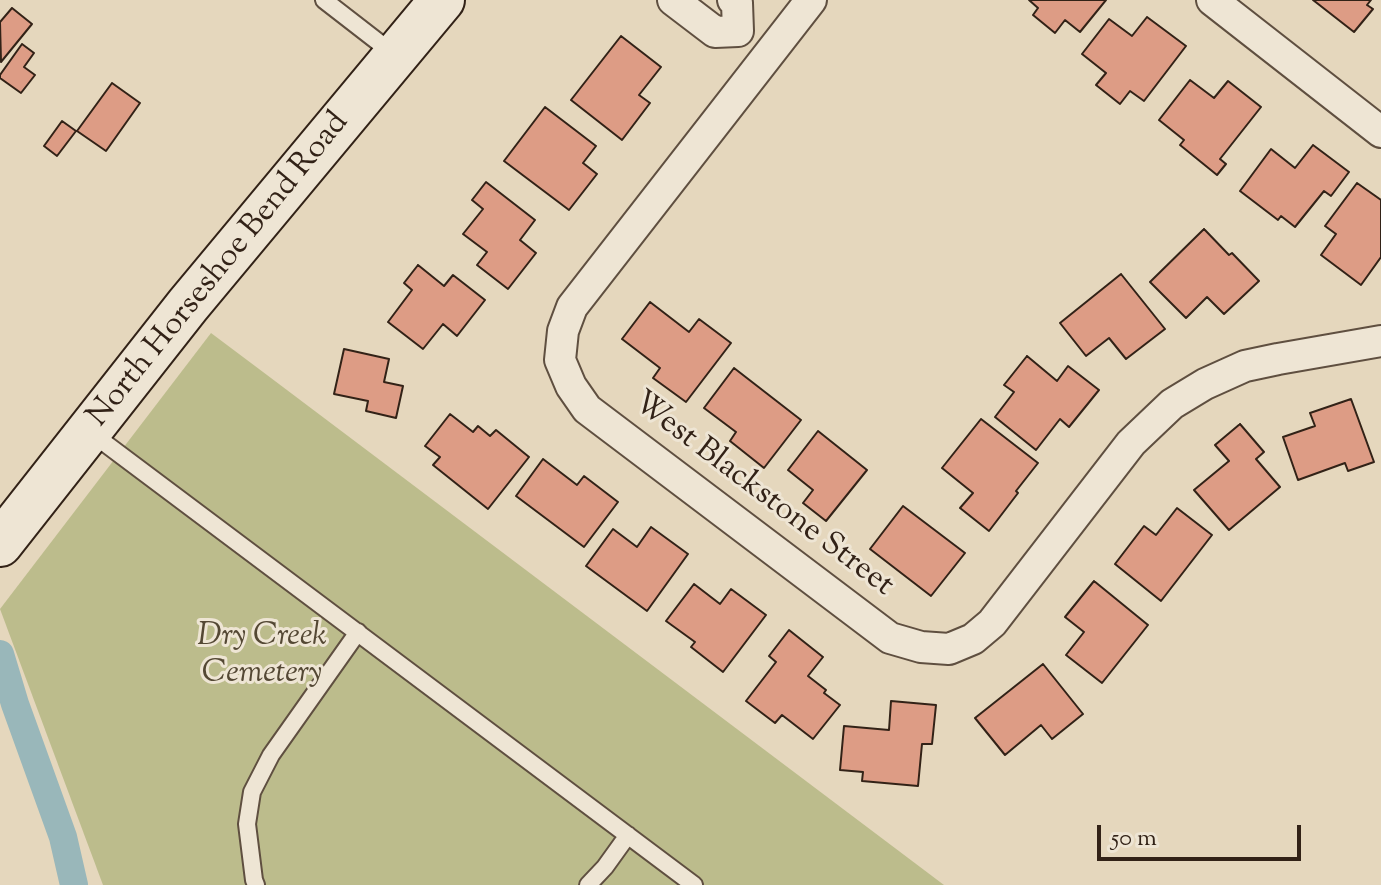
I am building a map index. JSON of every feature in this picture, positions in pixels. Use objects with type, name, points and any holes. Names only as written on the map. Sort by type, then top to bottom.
[{"type":"street","name":"North Horseshoe Bend Road","points":[[0,544],[188,305],[442,0]]},
{"type":"street","points":[[673,0],[715,32],[738,31],[768,55],[811,0]]},
{"type":"street","points":[[733,0],[737,3],[738,31]]},
{"type":"street","points":[[1212,0],[1381,132]]},
{"type":"street","name":"West Blackstone Street","points":[[768,55],[572,307],[563,331],[560,360],[571,386],[587,409],[890,638],[921,647],[949,649],[973,639],[992,623],[1131,443],[1172,404],[1205,384],[1245,366],[1381,341]]},
{"type":"lane","points":[[324,0],[396,56]]},
{"type":"lane","points":[[89,431],[694,885]]},
{"type":"lane","points":[[256,885],[247,824],[252,792],[271,755],[358,632]]},
{"type":"lane","points":[[588,885],[628,835]]},
{"type":"green space","name":"Dry Creek Cemetery","points":[[211,333],[944,885],[103,885],[0,609]]},
{"type":"building","points":[[1029,0],[1106,0],[1080,32],[1065,20],[1055,33],[1033,15],[1038,8]]},
{"type":"building","points":[[1313,0],[1371,0],[1367,5],[1373,9],[1354,32]]},
{"type":"building","points":[[12,8],[32,24],[1,62],[0,22]]},
{"type":"building","points":[[1147,17],[1186,46],[1144,101],[1130,91],[1120,104],[1096,85],[1106,73],[1082,54],[1109,19],[1132,36]]},
{"type":"building","points":[[621,36],[661,67],[639,95],[650,103],[622,140],[571,100]]},
{"type":"building","points":[[22,44],[34,53],[24,67],[35,75],[21,93],[0,75]]},
{"type":"building","points":[[1190,80],[1214,98],[1228,81],[1261,107],[1220,159],[1226,164],[1217,175],[1180,145],[1184,140],[1159,120]]},
{"type":"building","points":[[112,83],[140,103],[106,151],[77,131]]},
{"type":"building","points":[[545,107],[596,146],[583,163],[597,174],[569,210],[504,161]]},
{"type":"building","points":[[62,121],[76,131],[57,156],[44,146]]},
{"type":"building","points":[[1313,145],[1349,172],[1331,196],[1324,191],[1295,227],[1281,216],[1278,220],[1240,191],[1271,149],[1295,168]]},
{"type":"building","points":[[486,182],[535,220],[520,240],[536,253],[508,289],[477,265],[487,252],[463,234],[483,209],[472,200]]},
{"type":"building","points":[[1357,183],[1381,200],[1381,257],[1361,285],[1321,255],[1336,234],[1325,226]]},
{"type":"building","points":[[1204,229],[1259,281],[1224,314],[1207,297],[1186,318],[1150,282]]},
{"type":"building","points":[[418,265],[444,286],[453,275],[485,300],[457,336],[443,324],[423,349],[388,322],[412,290],[404,283]]},
{"type":"building","points":[[1121,274],[1165,329],[1126,359],[1109,338],[1086,356],[1060,323]]},
{"type":"building","points":[[650,302],[689,332],[699,319],[731,343],[686,402],[653,378],[660,368],[622,339]]},
{"type":"building","points":[[344,349],[389,359],[384,382],[403,386],[396,418],[366,411],[368,401],[334,394]]},
{"type":"building","points":[[1027,356],[1057,381],[1068,366],[1099,390],[1069,427],[1060,419],[1036,450],[995,417],[1014,392],[1004,385]]},
{"type":"building","points":[[734,368],[801,420],[764,468],[730,441],[736,432],[704,408]]},
{"type":"building","points":[[1351,399],[1374,462],[1348,471],[1345,463],[1298,480],[1283,437],[1315,426],[1310,413]]},
{"type":"building","points":[[450,414],[473,432],[478,426],[490,436],[496,430],[529,457],[488,509],[433,465],[440,457],[425,446]]},
{"type":"building","points":[[981,419],[1038,463],[989,531],[960,508],[973,493],[942,468]]},
{"type":"building","points":[[1240,424],[1264,452],[1256,459],[1280,487],[1229,530],[1194,490],[1229,461],[1215,445]]},
{"type":"building","points":[[818,431],[867,470],[826,521],[803,503],[813,490],[788,470]]},
{"type":"building","points":[[543,459],[577,485],[584,476],[618,502],[584,547],[516,496]]},
{"type":"building","points":[[903,506],[965,553],[931,596],[870,549]]},
{"type":"building","points":[[1177,508],[1212,535],[1161,601],[1115,564],[1144,526],[1156,535]]},
{"type":"building","points":[[651,527],[688,554],[647,611],[586,566],[613,529],[637,547]]},
{"type":"building","points":[[1094,581],[1148,625],[1102,683],[1066,655],[1084,632],[1065,617]]},
{"type":"building","points":[[694,584],[720,604],[731,589],[766,615],[723,672],[691,647],[695,642],[666,621]]},
{"type":"building","points":[[789,630],[823,657],[808,676],[840,705],[813,739],[782,715],[775,723],[746,701],[776,662],[769,656]]},
{"type":"building","points":[[1043,664],[1083,714],[1052,739],[1041,725],[1005,755],[975,718]]},
{"type":"building","points":[[891,701],[936,705],[932,744],[922,744],[918,786],[862,781],[863,772],[840,770],[844,726],[889,730]]},
{"type":"waterway","points":[[0,654],[63,837],[74,885]]}]
